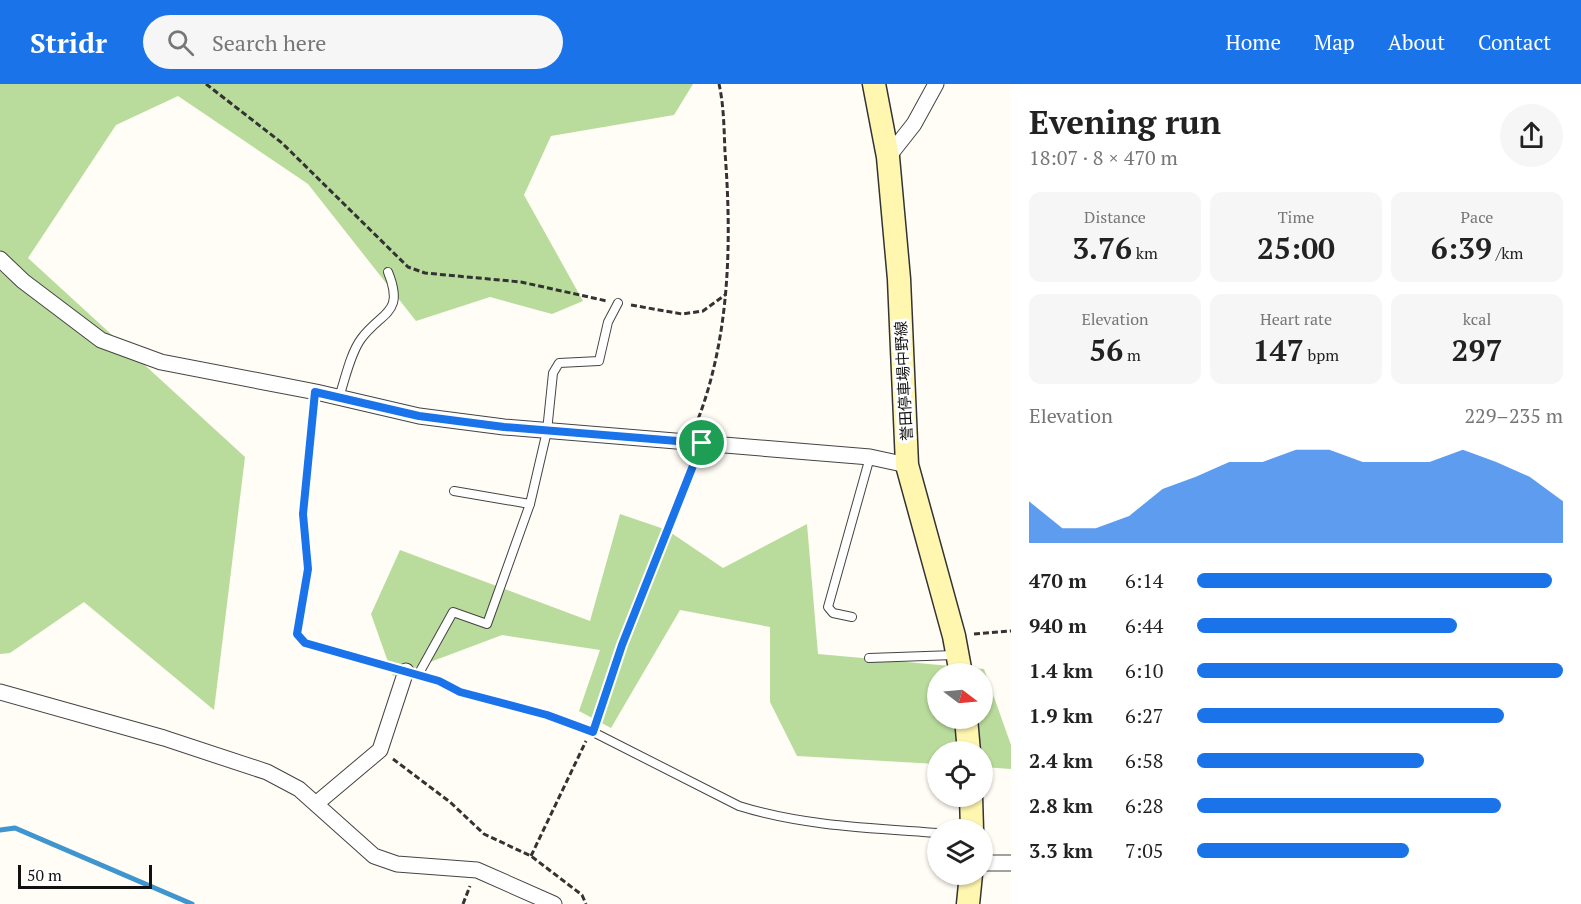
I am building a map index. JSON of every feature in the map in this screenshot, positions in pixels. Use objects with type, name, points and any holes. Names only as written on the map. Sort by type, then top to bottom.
[{"type":"main road","name":"誉田停車場中野線","points":[[874,84],[888,157],[899,279],[907,465],[958,655]]},
{"type":"main road","points":[[968,904],[970,885]]},
{"type":"street","points":[[888,157],[914,124],[936,84]]},
{"type":"street","points":[[0,260],[23,282],[101,340],[161,362],[339,397],[419,416],[547,430],[870,457],[907,465]]},
{"type":"street","points":[[317,803],[380,750],[412,673]]},
{"type":"street","points":[[0,692],[164,738],[267,772],[299,789],[317,803],[374,856],[397,864],[477,870],[554,904]]},
{"type":"street","points":[[993,863],[1011,863]]},
{"type":"lane","points":[[339,397],[360,341],[391,309],[396,292],[388,273]]},
{"type":"lane","points":[[412,673],[453,612],[487,624],[530,504],[547,430],[553,373],[559,363],[599,361],[608,322],[618,303]]},
{"type":"lane","points":[[695,443],[593,732],[739,806],[762,813],[828,825],[927,832]]},
{"type":"lane","points":[[852,617],[833,613],[828,607],[870,457]]},
{"type":"lane","points":[[454,491],[530,504]]},
{"type":"lane","points":[[869,658],[958,655]]},
{"type":"path","points":[[206,84],[282,143],[408,267],[424,273],[521,282],[682,314],[703,311],[725,295]]},
{"type":"path","points":[[695,443],[718,342],[725,295],[729,213],[719,84]]},
{"type":"path","points":[[315,392],[303,514],[308,569],[297,634],[305,643],[412,673],[460,692],[547,715],[593,732],[584,743],[531,856]]},
{"type":"path","points":[[958,655],[1011,631]]},
{"type":"path","points":[[380,750],[450,802],[484,834],[531,856],[582,895],[586,904]]},
{"type":"green space","points":[[0,84],[693,84],[674,115],[551,136],[524,195],[583,301],[552,314],[490,297],[416,321],[308,184],[178,96],[116,125],[28,258],[245,457],[214,710],[84,602],[10,653],[0,654]]},
{"type":"green space","points":[[620,514],[667,530],[723,568],[807,524],[818,654],[927,664],[927,729],[993,729],[993,694],[1011,745],[1011,769],[993,768],[993,741],[927,741],[927,763],[797,756],[770,702],[770,627],[680,610],[611,728],[579,711],[600,650],[502,635],[393,676],[371,614],[400,550],[590,621]]},
{"type":"waterway","points":[[0,830],[15,828],[192,904]]},
{"type":"route","points":[[315,392],[419,416],[504,427],[702,443],[622,645],[593,732],[547,715],[460,692],[439,681],[414,673],[305,643],[297,634],[308,569],[303,514],[315,392]]}]
